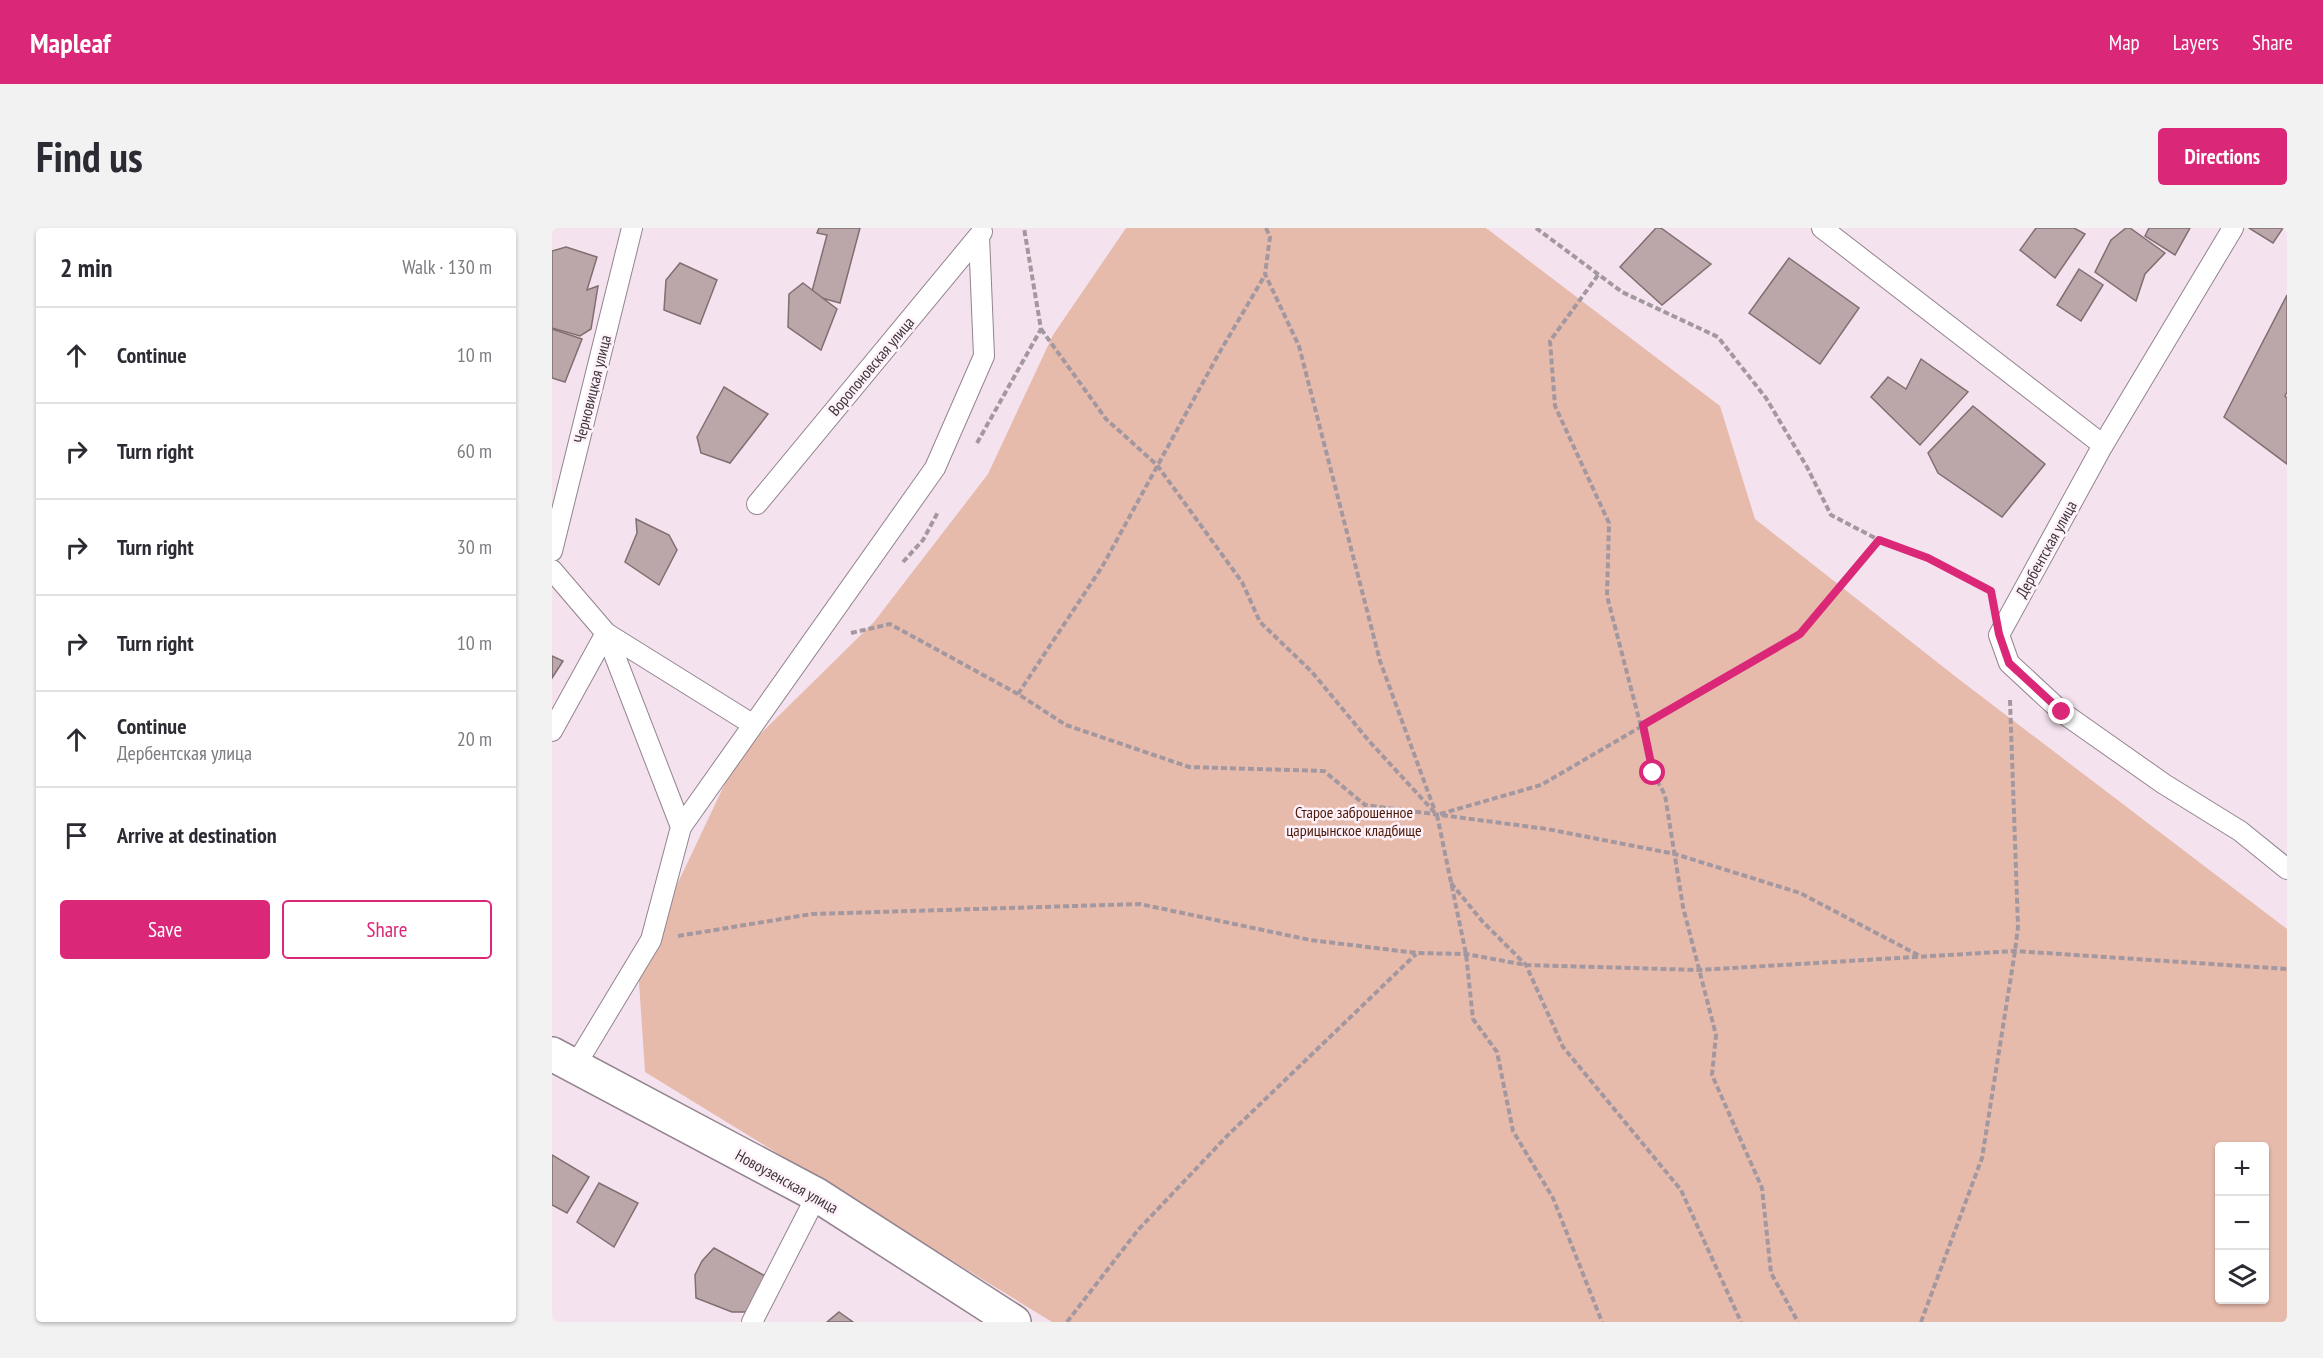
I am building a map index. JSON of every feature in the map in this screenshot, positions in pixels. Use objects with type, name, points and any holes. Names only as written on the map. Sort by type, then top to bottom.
[{"type":"street","name":"Новоузенская улица","points":[[563,1060],[817,1195],[1014,1322]]},
{"type":"lane","name":"Черновицкая улица","points":[[552,551],[632,228]]},
{"type":"lane","points":[[1822,228],[2103,445]]},
{"type":"lane","name":"Дербентская улица","points":[[1999,634],[2103,445],[2233,228]]},
{"type":"lane","points":[[563,1060],[651,940],[681,827],[935,468],[984,356],[982,232]]},
{"type":"lane","name":"Воропоновская улица","points":[[757,504],[982,232]]},
{"type":"lane","points":[[552,570],[606,633],[752,724]]},
{"type":"lane","points":[[552,731],[606,633]]},
{"type":"lane","points":[[606,633],[681,827]]},
{"type":"lane","points":[[1999,634],[2009,663],[2062,712],[2164,784],[2240,831],[2287,869]]},
{"type":"lane","points":[[752,1322],[817,1195]]},
{"type":"path","points":[[1018,694],[1102,567],[1265,274],[1270,237],[1266,228]]},
{"type":"path","points":[[1536,228],[1623,292],[1718,338],[1766,398],[1807,467],[1831,515],[1879,540],[1928,558],[1991,591],[1999,634]]},
{"type":"path","points":[[1265,274],[1299,346],[1380,661],[1437,815],[1466,954],[1473,1019],[1497,1052],[1513,1131],[1554,1198],[1602,1322]]},
{"type":"path","points":[[1598,275],[1550,341],[1555,406],[1609,524],[1607,596],[1643,725],[1653,773],[1665,795],[1683,907],[1716,1035],[1712,1075],[1762,1188],[1771,1273],[1798,1322]]},
{"type":"path","points":[[1041,328],[1106,419],[1157,465],[1242,582],[1260,622],[1312,672],[1369,741],[1437,815]]},
{"type":"path","points":[[1437,815],[1541,785],[1800,634],[1879,540]]},
{"type":"path","points":[[848,634],[890,624],[1018,694],[1066,725],[1189,767],[1324,771],[1365,805],[1546,829],[1674,854],[1800,893],[1920,956]]},
{"type":"path","points":[[1921,1322],[1982,1158],[2015,951],[2018,927],[2009,663]]},
{"type":"path","points":[[1450,882],[1482,921],[1526,964],[1563,1047],[1681,1190],[1741,1322]]},
{"type":"path","points":[[651,940],[812,914],[1140,904],[1310,940],[1416,953],[1466,954],[1526,964],[1700,970],[2015,951],[2287,969]]},
{"type":"path","points":[[1067,1322],[1138,1230],[1219,1144],[1416,953]]},
{"type":"green space","name":"Старое заброшенное царицынское кладбище","points":[[1126,228],[1486,228],[1720,406],[1755,519],[1956,677],[2287,929],[2287,1322],[1052,1322],[645,1072],[638,967],[738,756],[874,622],[988,474],[1053,335]]},
{"type":"building","points":[[819,228],[860,228],[840,303],[811,295],[827,235],[817,233]]},
{"type":"building","points":[[1656,228],[1661,228],[1711,264],[1662,305],[1620,267]]},
{"type":"building","points":[[2036,228],[2074,228],[2085,234],[2055,278],[2020,250]]},
{"type":"building","points":[[2126,228],[2130,228],[2165,253],[2145,274],[2136,301],[2095,272],[2111,240]]},
{"type":"building","points":[[2149,228],[2190,228],[2175,255],[2145,236]]},
{"type":"building","points":[[2249,228],[2283,228],[2273,243]]},
{"type":"building","points":[[566,247],[597,257],[587,290],[598,286],[591,329],[580,336],[552,328],[552,251]]},
{"type":"building","points":[[1789,258],[1859,308],[1820,364],[1749,313]]},
{"type":"building","points":[[680,263],[717,280],[700,324],[664,310],[666,280]]},
{"type":"building","points":[[2079,269],[2103,285],[2081,321],[2057,305]]},
{"type":"building","points":[[803,283],[837,309],[821,350],[788,327],[789,294]]},
{"type":"building","points":[[2287,295],[2287,392],[2285,396],[2287,398],[2287,464],[2224,417]]},
{"type":"building","points":[[552,329],[582,339],[565,382],[552,378]]},
{"type":"building","points":[[1921,359],[1968,392],[1920,445],[1871,397],[1888,377],[1906,389]]},
{"type":"building","points":[[724,387],[768,414],[730,463],[701,453],[697,437]]},
{"type":"building","points":[[1973,406],[2045,464],[2002,517],[1938,473],[1928,453]]},
{"type":"building","points":[[636,519],[669,535],[677,550],[659,585],[625,562],[637,533]]},
{"type":"building","points":[[552,656],[563,661],[552,678]]},
{"type":"building","points":[[552,1155],[589,1177],[567,1213],[552,1205]]},
{"type":"building","points":[[599,1183],[638,1203],[614,1247],[577,1222]]},
{"type":"building","points":[[714,1248],[769,1278],[747,1312],[732,1312],[696,1298],[695,1275],[702,1261]]},
{"type":"building","points":[[839,1312],[853,1322],[827,1322]]},
{"type":"route","points":[[1653,773],[1643,725],[1800,634],[1879,540],[1928,558],[1991,591],[1999,634],[2009,663],[2062,712]]}]
